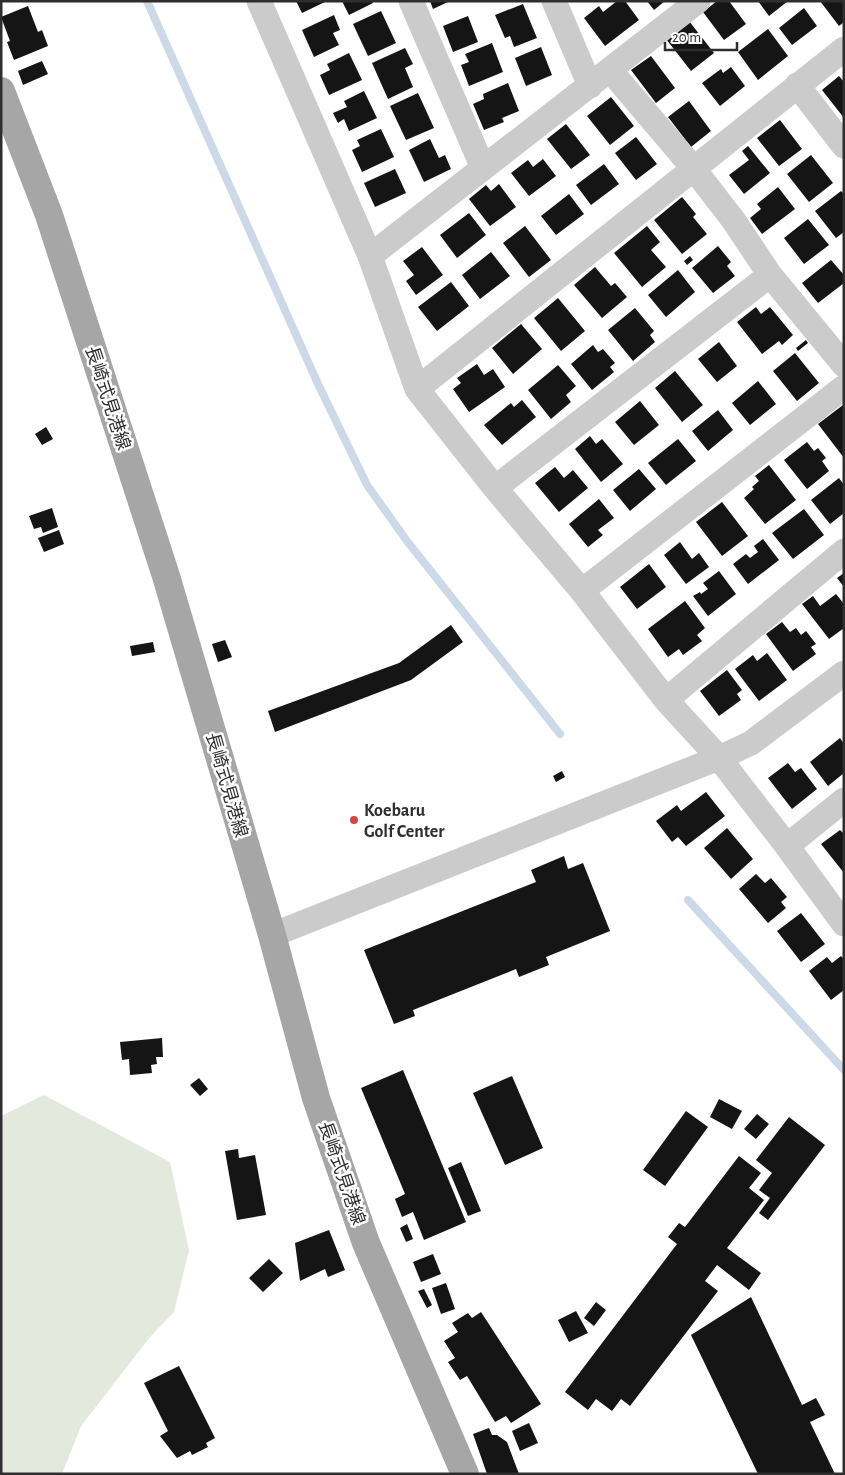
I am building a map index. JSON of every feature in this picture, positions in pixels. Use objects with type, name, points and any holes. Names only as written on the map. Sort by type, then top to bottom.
[{"type":"main road","name":"長崎式見港線","points":[[1,91],[49,215],[166,576],[272,935],[316,1098],[366,1243],[465,1474]]},
{"type":"street","points":[[259,1],[370,256],[416,389],[495,488],[582,591],[666,700],[719,758],[844,924]]},
{"type":"street","points":[[411,1],[482,168]]},
{"type":"street","points":[[554,1],[590,86]]},
{"type":"street","points":[[370,256],[698,1]]},
{"type":"street","points":[[416,389],[844,49]]},
{"type":"street","points":[[610,70],[694,169],[734,221],[770,275],[844,365]]},
{"type":"street","points":[[798,85],[844,146]]},
{"type":"street","points":[[495,488],[770,275]]},
{"type":"street","points":[[582,591],[844,387]]},
{"type":"street","points":[[666,700],[844,550]]},
{"type":"street","points":[[272,935],[719,758],[751,743],[844,673]]},
{"type":"street","points":[[787,846],[844,800]]},
{"type":"shaded area","points":[[44,1095],[170,1162],[189,1250],[174,1312],[150,1337],[81,1426],[62,1474],[1,1474],[1,1116]]},
{"type":"building","points":[[296,1],[327,1],[302,13]]},
{"type":"building","points":[[342,1],[372,1],[373,3],[349,15]]},
{"type":"building","points":[[430,1],[450,1],[433,9]]},
{"type":"building","points":[[617,1],[625,1],[639,20],[605,46],[584,18],[599,6],[603,12]]},
{"type":"building","points":[[647,1],[665,1],[654,10]]},
{"type":"building","points":[[717,1],[729,1],[746,24],[724,40],[703,12]]},
{"type":"building","points":[[758,1],[788,1],[769,16]]},
{"type":"building","points":[[820,1],[844,1],[844,22],[839,26]]},
{"type":"building","points":[[523,4],[537,38],[514,47],[510,36],[505,38],[495,15]]},
{"type":"building","points":[[28,6],[38,32],[42,30],[48,46],[14,60],[7,42],[10,41],[1,17]]},
{"type":"building","points":[[804,8],[817,26],[792,45],[779,28]]},
{"type":"building","points":[[381,11],[396,43],[368,56],[353,24]]},
{"type":"building","points":[[334,15],[340,30],[333,33],[339,45],[314,57],[302,30]]},
{"type":"building","points":[[468,16],[478,42],[453,52],[443,26]]},
{"type":"building","points":[[689,21],[714,53],[691,71],[666,39]]},
{"type":"building","points":[[768,29],[788,56],[758,80],[738,52]]},
{"type":"building","points":[[492,43],[503,72],[469,86],[461,65],[469,62],[465,54]]},
{"type":"building","points":[[541,47],[552,75],[526,86],[515,58]]},
{"type":"building","points":[[405,48],[413,64],[405,68],[413,87],[388,99],[372,63]]},
{"type":"building","points":[[349,53],[362,80],[329,95],[320,75],[330,70],[327,64]]},
{"type":"building","points":[[651,56],[675,88],[656,103],[631,70]]},
{"type":"building","points":[[42,61],[48,74],[23,85],[18,71]]},
{"type":"building","points":[[731,67],[745,86],[720,106],[702,83],[721,69],[723,73]]},
{"type":"building","points":[[839,76],[844,82],[844,118],[822,90]]},
{"type":"building","points":[[508,83],[519,111],[502,118],[504,122],[484,130],[473,104],[484,99],[483,94]]},
{"type":"building","points":[[364,91],[377,118],[349,131],[344,119],[338,123],[333,113],[347,107],[344,101]]},
{"type":"building","points":[[418,93],[434,128],[406,140],[390,106]]},
{"type":"building","points":[[611,97],[634,126],[610,145],[587,116]]},
{"type":"building","points":[[689,101],[711,131],[691,147],[668,117]]},
{"type":"building","points":[[780,120],[802,149],[779,166],[757,138]]},
{"type":"building","points":[[566,124],[590,155],[571,169],[547,139]]},
{"type":"building","points":[[381,129],[394,157],[362,172],[352,150],[360,146],[357,140]]},
{"type":"building","points":[[636,137],[657,164],[636,180],[615,153]]},
{"type":"building","points":[[430,139],[439,158],[445,155],[451,169],[424,182],[409,150]]},
{"type":"building","points":[[748,146],[770,173],[744,194],[729,175],[749,160],[742,151]]},
{"type":"building","points":[[811,155],[833,183],[809,202],[787,174]]},
{"type":"building","points":[[543,159],[556,176],[529,196],[511,173],[528,160],[533,167]]},
{"type":"building","points":[[604,164],[619,184],[591,205],[576,185]]},
{"type":"building","points":[[395,169],[406,193],[375,207],[364,183]]},
{"type":"building","points":[[499,184],[516,207],[490,226],[469,199],[486,185],[491,191]]},
{"type":"building","points":[[778,187],[795,209],[762,234],[750,218],[761,209],[757,204]]},
{"type":"building","points":[[841,191],[844,194],[844,232],[836,238],[815,211]]},
{"type":"building","points":[[569,194],[584,214],[556,235],[541,216]]},
{"type":"building","points":[[682,197],[696,214],[693,217],[707,234],[682,254],[654,220]]},
{"type":"building","points":[[469,213],[486,235],[457,258],[440,235]]},
{"type":"building","points":[[808,219],[829,245],[804,264],[784,238]]},
{"type":"building","points":[[525,226],[551,260],[529,277],[503,243]]},
{"type":"building","points":[[647,226],[660,242],[651,250],[666,267],[642,287],[614,253]]},
{"type":"building","points":[[718,246],[731,262],[727,266],[735,276],[713,293],[692,268]]},
{"type":"building","points":[[422,247],[443,275],[416,295],[406,281],[414,275],[403,261]]},
{"type":"building","points":[[491,252],[510,276],[480,299],[462,275]]},
{"type":"building","points":[[690,256],[693,260],[687,265],[684,261]]},
{"type":"building","points":[[831,260],[844,275],[844,283],[818,303],[802,283]]},
{"type":"building","points":[[595,267],[611,286],[615,283],[627,297],[602,318],[574,285]]},
{"type":"building","points":[[678,270],[695,292],[666,317],[648,295]]},
{"type":"building","points":[[451,282],[469,306],[437,331],[418,307]]},
{"type":"building","points":[[558,298],[585,331],[561,351],[534,318]]},
{"type":"building","points":[[756,307],[761,314],[770,307],[793,335],[782,345],[779,341],[762,354],[737,322]]},
{"type":"building","points":[[635,308],[654,331],[650,335],[655,342],[633,361],[608,330]]},
{"type":"building","points":[[521,324],[542,349],[513,374],[492,348]]},
{"type":"building","points":[[806,340],[808,343],[798,351],[796,348]]},
{"type":"building","points":[[719,342],[737,366],[717,382],[698,359]]},
{"type":"building","points":[[593,345],[598,352],[603,349],[615,363],[610,367],[614,372],[592,390],[571,364]]},
{"type":"building","points":[[795,353],[819,383],[797,401],[773,371]]},
{"type":"building","points":[[477,364],[484,375],[493,369],[505,387],[469,412],[453,389],[461,383],[457,378]]},
{"type":"building","points":[[558,365],[576,386],[566,395],[571,402],[551,419],[528,390]]},
{"type":"building","points":[[675,371],[703,405],[682,422],[655,388]]},
{"type":"building","points":[[758,381],[776,404],[750,425],[732,403]]},
{"type":"building","points":[[522,400],[536,417],[502,445],[484,425],[511,403],[514,407]]},
{"type":"building","points":[[640,401],[659,425],[634,445],[615,422]]},
{"type":"building","points":[[844,406],[844,458],[818,424]]},
{"type":"building","points":[[718,410],[733,430],[708,451],[692,431]]},
{"type":"building","points":[[46,427],[53,439],[42,445],[35,434]]},
{"type":"building","points":[[590,436],[596,444],[602,439],[623,464],[601,482],[575,449]]},
{"type":"building","points":[[678,439],[696,461],[666,485],[648,463]]},
{"type":"building","points":[[807,442],[814,451],[818,448],[826,458],[822,461],[829,471],[807,489],[784,460]]},
{"type":"building","points":[[769,465],[796,500],[765,524],[744,498],[754,489],[752,487],[759,481],[755,476]]},
{"type":"building","points":[[555,467],[564,478],[573,470],[588,488],[559,512],[535,483]]},
{"type":"building","points":[[639,469],[656,489],[630,511],[613,490]]},
{"type":"building","points":[[839,478],[844,485],[844,513],[830,524],[811,500]]},
{"type":"building","points":[[599,499],[614,518],[598,530],[603,535],[588,547],[569,524]]},
{"type":"building","points":[[722,502],[748,536],[722,556],[696,522]]},
{"type":"building","points":[[52,508],[58,527],[43,533],[41,527],[34,529],[29,516]]},
{"type":"building","points":[[804,509],[824,535],[793,559],[772,533]]},
{"type":"building","points":[[59,530],[64,544],[44,552],[38,538]]},
{"type":"building","points":[[763,539],[779,560],[748,584],[733,564],[746,554],[750,558],[758,552],[754,546]]},
{"type":"building","points":[[680,542],[692,559],[699,553],[709,567],[686,584],[664,555]]},
{"type":"building","points":[[649,564],[666,587],[637,609],[620,587]]},
{"type":"building","points":[[719,571],[736,594],[708,616],[693,596],[700,592],[701,594],[708,589],[703,583]]},
{"type":"building","points":[[844,573],[844,587],[837,578]]},
{"type":"building","points":[[836,594],[844,604],[844,628],[829,639],[802,604],[813,596],[820,606]]},
{"type":"building","points":[[685,601],[705,628],[697,635],[702,641],[683,655],[679,649],[668,657],[648,629]]},
{"type":"building","points":[[782,622],[790,632],[796,628],[801,635],[806,631],[816,644],[811,647],[816,654],[793,671],[766,634]]},
{"type":"building","points":[[451,625],[463,642],[411,680],[275,732],[268,711],[399,663]]},
{"type":"building","points":[[225,640],[232,657],[218,662],[212,644]]},
{"type":"building","points":[[153,642],[155,652],[132,656],[130,646]]},
{"type":"building","points":[[767,653],[787,680],[759,701],[735,669],[753,655],[757,661]]},
{"type":"building","points":[[727,670],[742,690],[737,694],[741,700],[719,716],[700,691]]},
{"type":"building","points":[[840,738],[844,744],[844,773],[828,786],[810,762]]},
{"type":"building","points":[[788,763],[795,772],[801,768],[817,789],[792,809],[768,778]]},
{"type":"building","points":[[562,771],[565,777],[556,782],[553,776]]},
{"type":"building","points":[[706,792],[725,816],[686,846],[678,837],[672,842],[656,821],[677,805],[681,811]]},
{"type":"building","points":[[727,828],[753,859],[731,879],[704,848]]},
{"type":"building","points":[[840,830],[844,834],[844,873],[821,844]]},
{"type":"building","points":[[564,856],[568,869],[583,863],[610,931],[546,957],[549,965],[519,977],[516,969],[413,1010],[415,1016],[394,1024],[364,950],[536,882],[531,870]]},
{"type":"building","points":[[756,874],[765,883],[771,878],[787,897],[781,902],[786,908],[768,923],[739,889]]},
{"type":"building","points":[[801,913],[825,944],[801,962],[777,931]]},
{"type":"building","points":[[841,956],[844,959],[844,990],[831,1000],[809,971],[827,957],[832,963]]},
{"type":"building","points":[[162,1038],[163,1057],[156,1057],[157,1064],[151,1065],[152,1073],[130,1075],[129,1059],[122,1060],[120,1042]]},
{"type":"building","points":[[403,1070],[466,1222],[424,1240],[413,1212],[402,1217],[395,1199],[405,1194],[361,1088]]},
{"type":"building","points":[[512,1076],[543,1148],[505,1165],[473,1093]]},
{"type":"building","points":[[199,1078],[208,1089],[200,1096],[190,1085]]},
{"type":"building","points":[[719,1099],[742,1111],[732,1129],[710,1117]]},
{"type":"building","points":[[686,1111],[708,1127],[665,1186],[643,1170]]},
{"type":"building","points":[[757,1114],[769,1124],[756,1139],[744,1129]]},
{"type":"building","points":[[789,1117],[825,1145],[768,1220],[759,1213],[770,1198],[759,1190],[772,1173],[756,1160]]},
{"type":"building","points":[[238,1149],[239,1158],[255,1155],[266,1215],[237,1220],[225,1151]]},
{"type":"building","points":[[739,1156],[761,1173],[749,1188],[764,1200],[727,1248],[761,1273],[749,1290],[717,1265],[705,1281],[718,1291],[630,1406],[621,1399],[612,1411],[596,1399],[588,1410],[565,1392],[677,1244],[668,1237],[679,1223],[685,1227]]},
{"type":"building","points":[[461,1162],[481,1211],[468,1216],[448,1168]]},
{"type":"building","points":[[407,1224],[413,1239],[406,1242],[400,1228]]},
{"type":"building","points":[[329,1230],[345,1270],[328,1277],[325,1269],[300,1281],[295,1243]]},
{"type":"building","points":[[433,1254],[441,1274],[421,1282],[413,1262]]},
{"type":"building","points":[[269,1259],[283,1273],[263,1292],[249,1278]]},
{"type":"building","points":[[446,1283],[455,1309],[441,1314],[432,1288]]},
{"type":"building","points":[[424,1289],[432,1305],[427,1308],[418,1291]]},
{"type":"building","points":[[751,1297],[802,1405],[816,1398],[825,1415],[810,1422],[835,1474],[758,1474],[691,1335]]},
{"type":"building","points":[[596,1302],[606,1310],[594,1326],[584,1318]]},
{"type":"building","points":[[576,1311],[588,1333],[569,1342],[558,1320]]},
{"type":"building","points":[[481,1312],[541,1404],[511,1423],[506,1416],[495,1422],[467,1376],[460,1380],[448,1362],[455,1358],[444,1341],[458,1332],[452,1323],[468,1313],[472,1318]]},
{"type":"building","points":[[179,1366],[215,1438],[206,1443],[208,1447],[192,1455],[190,1451],[177,1458],[160,1436],[168,1431],[144,1383]]},
{"type":"building","points":[[529,1423],[538,1443],[520,1451],[512,1431]]},
{"type":"building","points":[[489,1428],[492,1435],[497,1435],[507,1442],[519,1474],[487,1474],[473,1434]]},
{"type":"waterway","points":[[147,1],[318,384],[367,485],[407,541],[560,734]]},
{"type":"waterway","points":[[688,900],[844,1070]]},
{"type":"place","name":"Koebaru Golf Center","points":[[354,820]]}]
